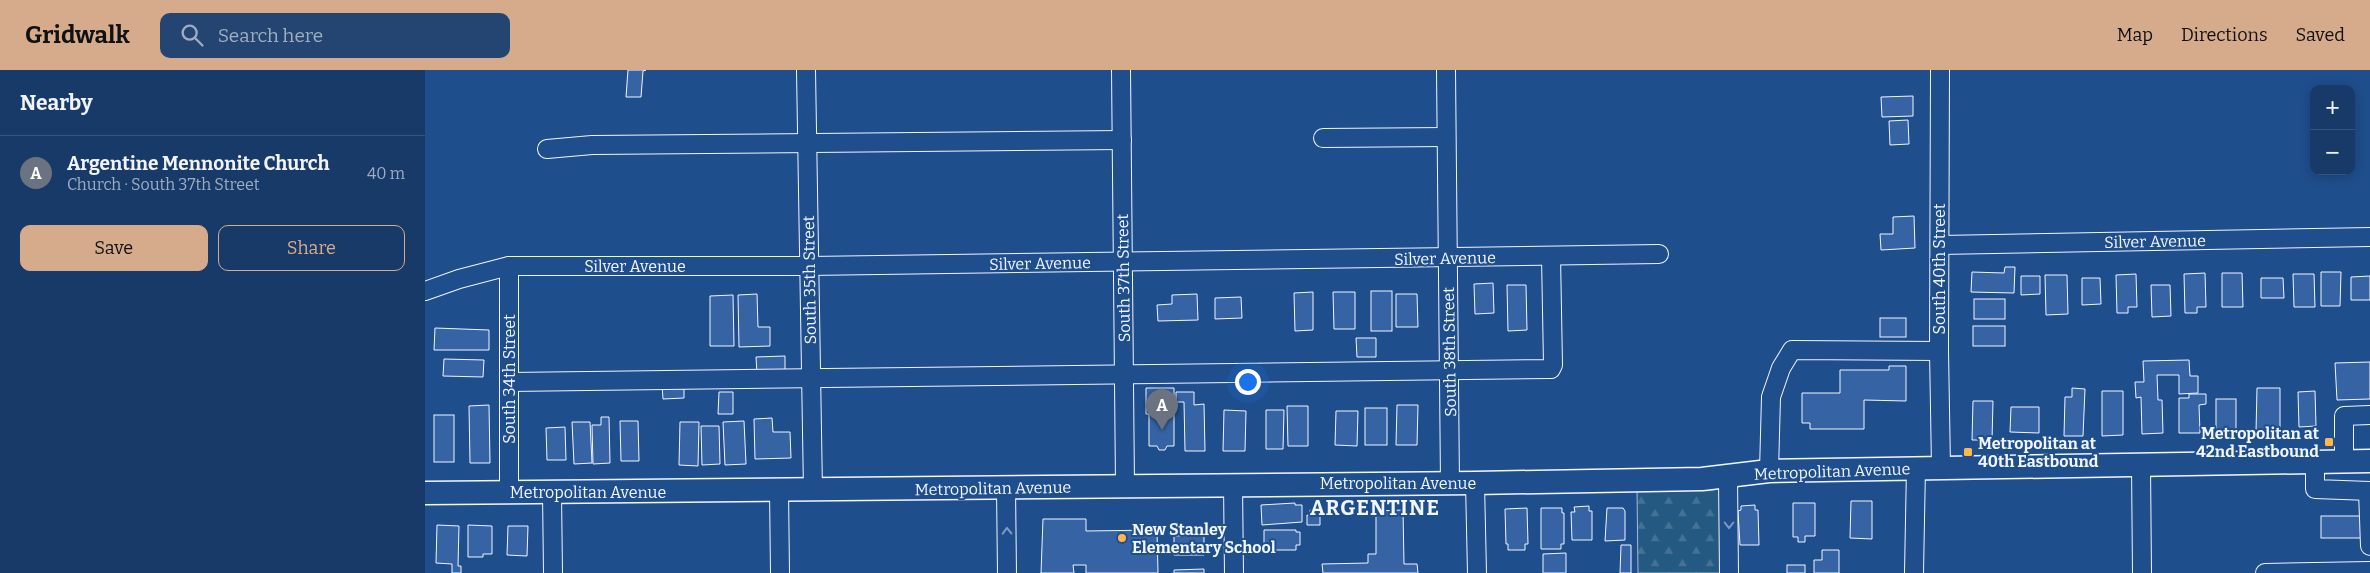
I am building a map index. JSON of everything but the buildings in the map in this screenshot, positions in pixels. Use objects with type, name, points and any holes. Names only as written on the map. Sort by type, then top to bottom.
[{"type":"main road","name":"Metropolitan Avenue","points":[[425,493],[813,491],[1233,484],[1475,483],[1702,479],[1769,471],[1916,467],[2141,466],[2370,461]]},
{"type":"street","name":"South 35th Street","points":[[806,70],[813,491]]},
{"type":"street","name":"South 37th Street","points":[[1121,70],[1125,486]]},
{"type":"street","name":"South 38th Street","points":[[1446,70],[1450,483]]},
{"type":"street","name":"South 40th Street","points":[[1940,70],[1939,351],[1941,467]]},
{"type":"street","points":[[1323,138],[1446,136]]},
{"type":"street","points":[[547,149],[592,146],[1122,140]]},
{"type":"street","name":"Silver Avenue","points":[[1940,245],[2370,237]]},
{"type":"street","name":"Silver Avenue","points":[[425,291],[459,278],[509,266],[809,266],[1659,254]]},
{"type":"street","points":[[509,382],[1551,369],[1553,365],[1551,256]]},
{"type":"street","name":"South 34th Street","points":[[509,266],[509,493]]},
{"type":"street","points":[[1769,471],[1771,397],[1781,368],[1792,350],[1939,351]]},
{"type":"street","points":[[2344,462],[2344,416],[2370,415]]},
{"type":"street","points":[[2315,462],[2315,489],[2369,491],[2370,546]]},
{"type":"street","points":[[2141,466],[2142,573]]},
{"type":"street","points":[[1914,573],[1916,467]]},
{"type":"street","points":[[1729,477],[1729,573]]},
{"type":"street","points":[[1475,483],[1477,573]]},
{"type":"street","points":[[1233,484],[1234,573]]},
{"type":"street","points":[[1006,488],[1007,573]]},
{"type":"street","points":[[779,490],[780,573]]},
{"type":"street","points":[[552,492],[553,573]]},
{"type":"street","points":[[2265,573],[2370,570]]},
{"type":"green space","points":[[1718,487],[1721,489],[1722,573],[1638,573],[1637,488]]},
{"type":"place","name":"Argentine Mennonite Church","points":[[1162,430]]},
{"type":"place","name":"Metropolitan at 42nd Eastbound","points":[[2329,442]]},
{"type":"place","name":"Metropolitan at 40th Eastbound","points":[[1968,452]]},
{"type":"place","name":"New Stanley Elementary School","points":[[1122,538]]},
{"type":"district","name":"ARGENTINE","points":[[1375,508]]}]
